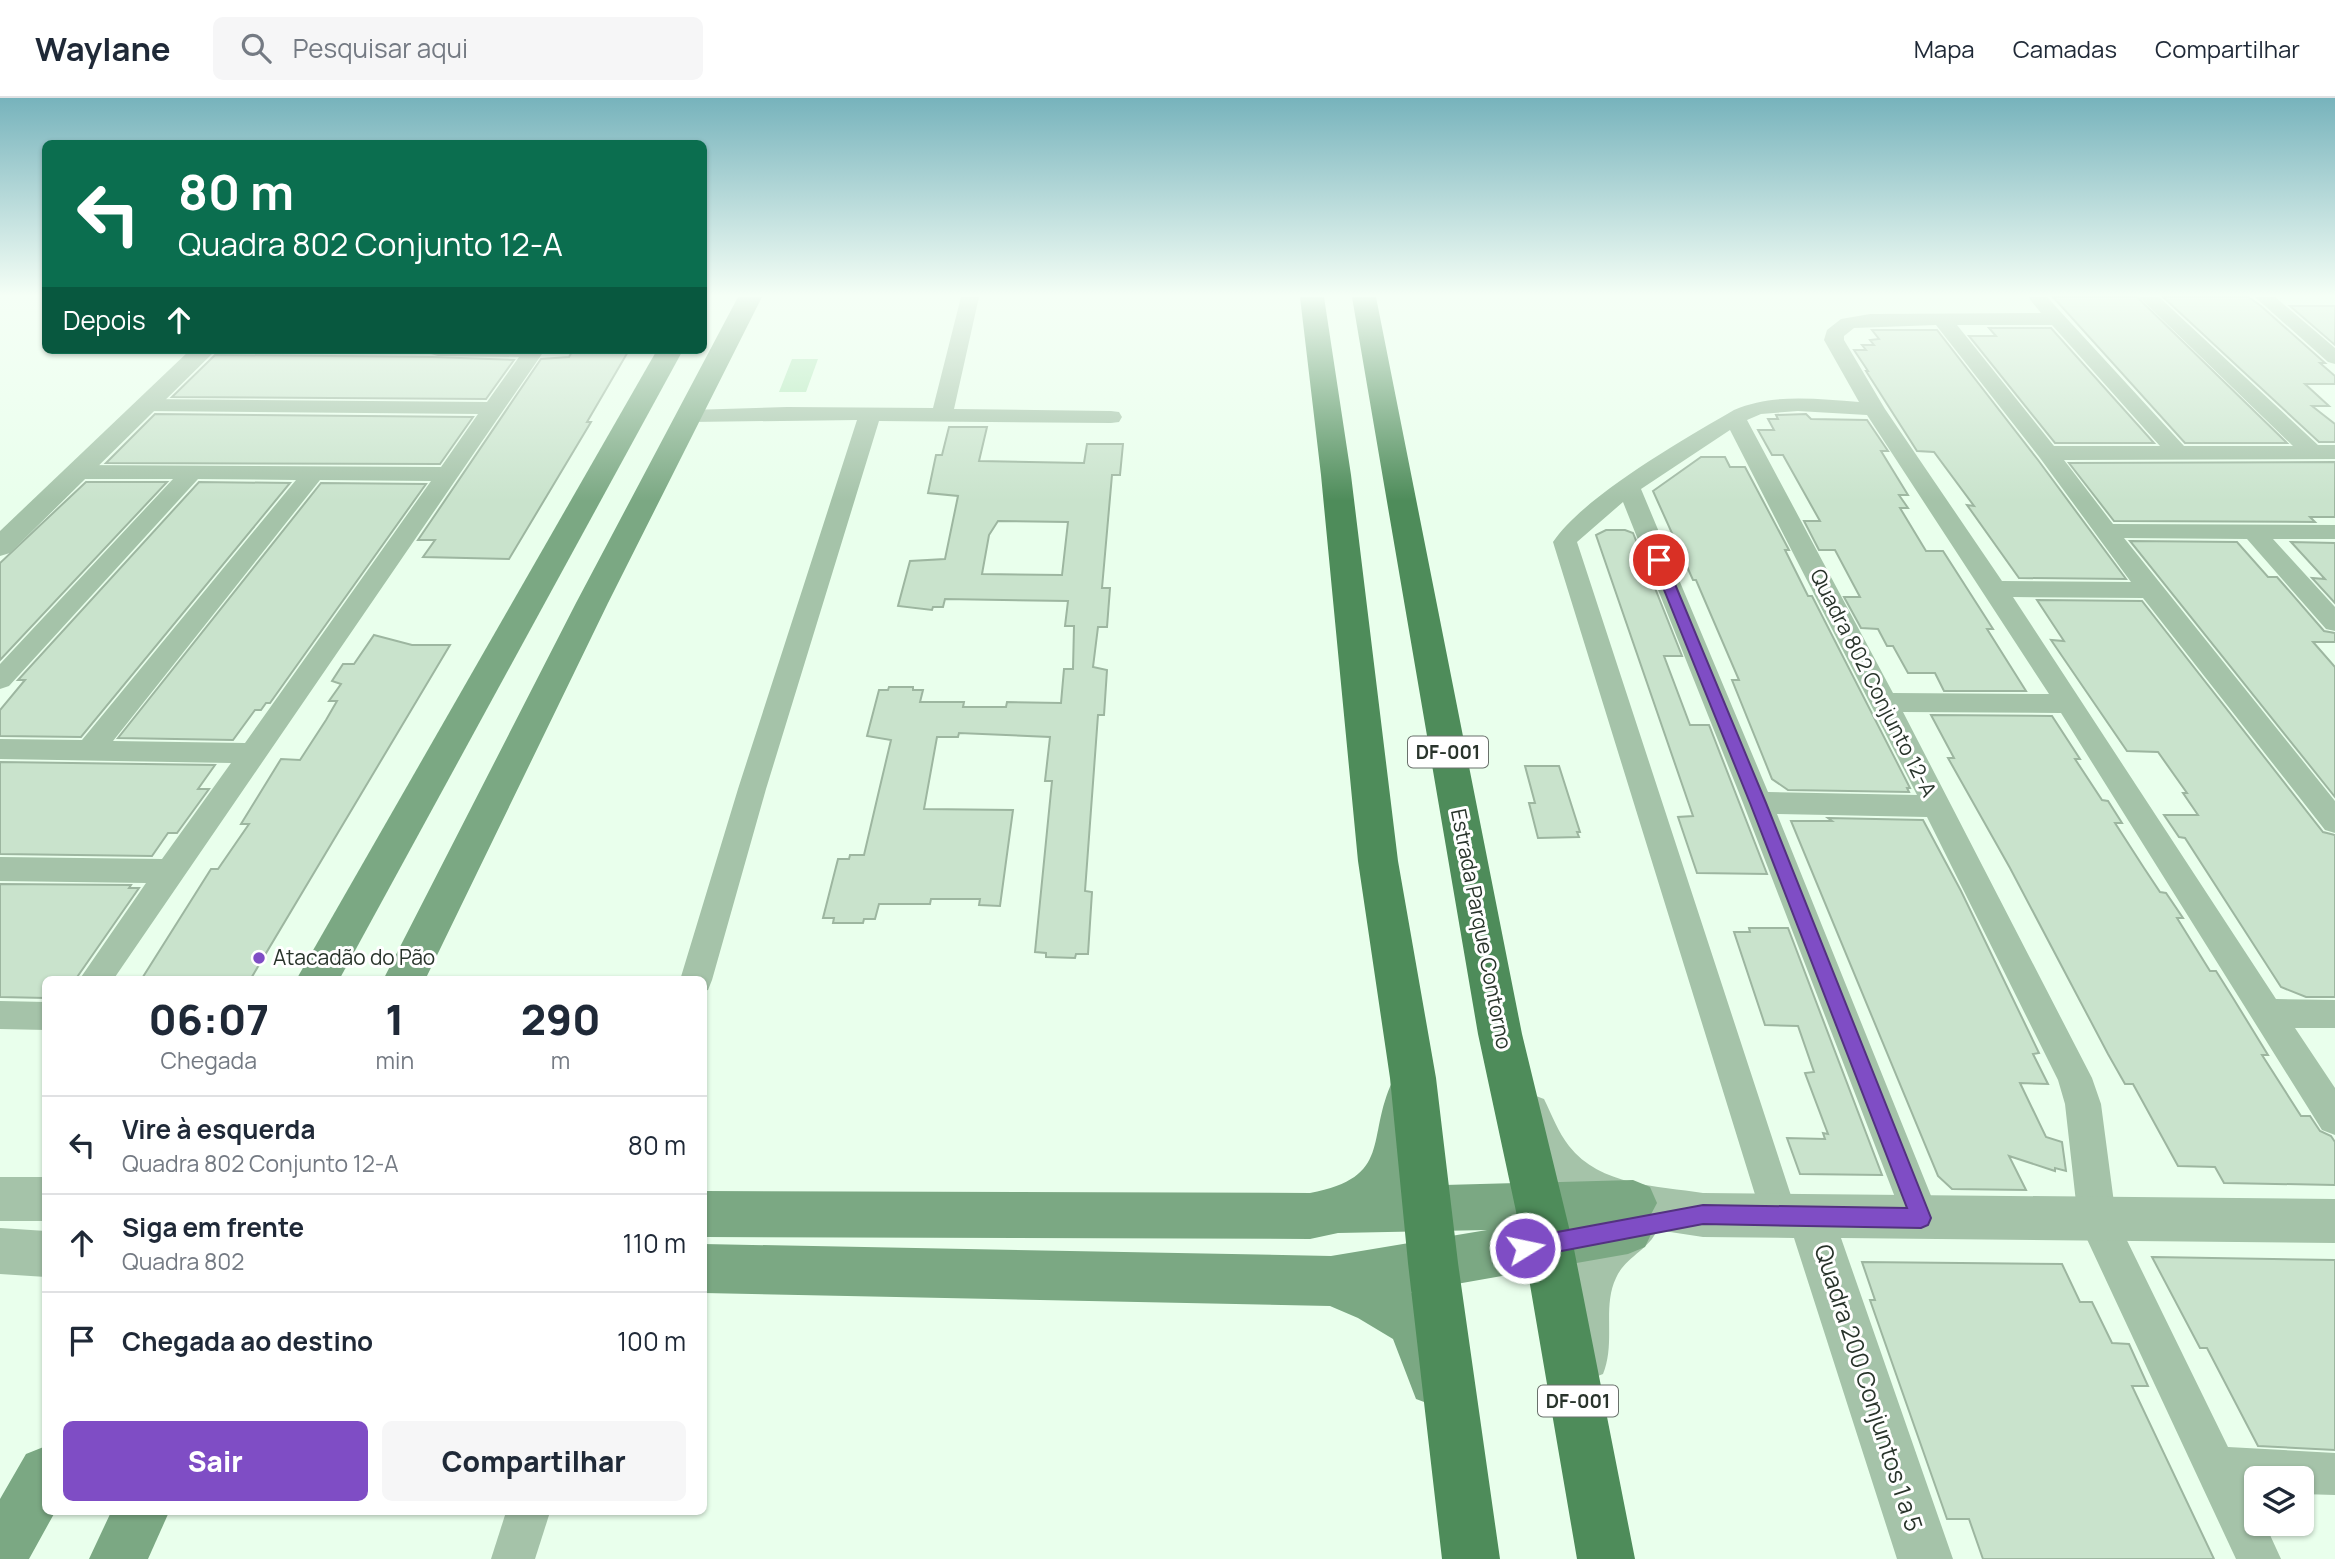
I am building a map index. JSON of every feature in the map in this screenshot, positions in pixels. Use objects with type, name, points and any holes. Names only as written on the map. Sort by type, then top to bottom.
[{"type":"highway","name":"Estrada Parque Contorno","points":[[1343,365],[1378,861],[1413,1078],[1433,1263],[1471,1559]]},
{"type":"highway","name":"Estrada Parque Contorno","points":[[1352,365],[1542,1225],[1584,1431],[1605,1559]]},
{"type":"main road","points":[[319,976],[661,365]]},
{"type":"main road","points":[[406,976],[592,603],[690,416],[703,365]]},
{"type":"main road","points":[[1340,1211],[1363,1200],[1389,1178],[1413,1078]]},
{"type":"main road","points":[[707,1214],[1310,1216],[1340,1211],[1428,1209],[1542,1225]]},
{"type":"main road","points":[[707,1269],[1331,1281],[1433,1263],[1542,1225],[1630,1216]]},
{"type":"main road","points":[[1331,1281],[1376,1300],[1412,1321],[1456,1435]]},
{"type":"main road","points":[[0,1554],[26,1489]]},
{"type":"main road","points":[[118,1559],[140,1515]]},
{"type":"street","points":[[0,547],[188,365]]},
{"type":"street","points":[[98,976],[524,365]]},
{"type":"street","points":[[942,414],[954,365]]},
{"type":"street","points":[[1849,365],[1874,409],[1995,589],[2335,1119]]},
{"type":"street","points":[[1978,365],[2048,453],[2150,590],[2335,822]]},
{"type":"street","points":[[2099,365],[2177,451]]},
{"type":"street","points":[[2220,365],[2311,451]]},
{"type":"street","points":[[145,405],[495,408]]},
{"type":"street","points":[[1795,1217],[1565,542],[1569,534],[1584,521],[1629,488],[1735,418],[1767,406],[1874,409]]},
{"type":"street","points":[[697,976],[752,789],[870,414]]},
{"type":"street","points":[[690,416],[942,414],[1111,417]]},
{"type":"street","name":"Quadra 802 Conjunto 12-A","points":[[1735,418],[1937,806],[1758,803]]},
{"type":"street","points":[[2048,453],[2335,452]]},
{"type":"street","points":[[0,680],[192,471]]},
{"type":"street","points":[[78,472],[449,474]]},
{"type":"street","points":[[90,750],[314,473]]},
{"type":"street","points":[[1629,488],[1758,803],[1921,1218]]},
{"type":"street","points":[[2107,531],[2335,532]]},
{"type":"street","points":[[2254,532],[2335,623]]},
{"type":"street","points":[[1995,589],[2150,590]]},
{"type":"street","points":[[1884,702],[2067,704]]},
{"type":"street","points":[[0,749],[254,753]]},
{"type":"street","points":[[1937,806],[2075,1079],[2083,1104],[2097,1220],[2259,1559]]},
{"type":"street","points":[[0,869],[171,871]]},
{"type":"street","points":[[2266,1013],[2335,1014]]},
{"type":"street","points":[[0,1015],[42,1016]]},
{"type":"street","points":[[1511,1079],[1556,1165],[1630,1216],[2335,1221]]},
{"type":"street","points":[[0,1199],[42,1199]]},
{"type":"street","points":[[1584,1431],[1585,1306],[1590,1275],[1630,1216]]},
{"type":"street","name":"Quadra 200 Conjuntos 1 a 5","points":[[1795,1217],[1925,1559]]},
{"type":"street","points":[[0,1251],[42,1254]]},
{"type":"street","points":[[2215,1468],[2335,1474]]},
{"type":"street","points":[[513,1559],[527,1515]]},
{"type":"green space","points":[[790,365],[816,365],[806,392],[779,392]]},
{"type":"building","points":[[205,365],[510,365],[486,399],[172,397]]},
{"type":"building","points":[[537,365],[620,365],[587,422],[591,422],[509,559],[423,557],[435,540],[418,540]]},
{"type":"building","points":[[1864,365],[1964,365],[2126,579],[2019,578],[1967,505],[1974,506],[1934,452],[1917,451]]},
{"type":"building","points":[[1992,365],[2084,365],[2154,443],[2055,443]]},
{"type":"building","points":[[2115,365],[2207,365],[2287,443],[2185,443]]},
{"type":"building","points":[[2236,365],[2323,365],[2335,376],[2335,384],[2305,384],[2329,406],[2312,406],[2335,424],[2335,442],[2319,442]]},
{"type":"building","points":[[155,414],[473,417],[440,464],[106,463]]},
{"type":"building","points":[[1806,414],[1811,419],[1867,420],[1888,451],[1881,451],[1908,495],[1899,495],[1908,508],[1900,508],[1926,551],[1943,551],[1993,629],[1987,629],[2026,691],[1944,691],[1935,673],[1908,673],[1893,646],[1887,646],[1878,629],[1861,628],[1844,597],[1860,597],[1835,550],[1819,550],[1804,521],[1820,521],[1783,455],[1772,455],[1758,430],[1774,430],[1768,419],[1778,419],[1776,415]]},
{"type":"building","points":[[949,427],[987,427],[979,461],[1084,463],[1087,444],[1123,444],[1120,475],[1112,475],[1102,588],[1110,588],[1107,627],[1098,627],[1093,667],[1107,670],[1104,715],[1098,715],[1085,891],[1092,892],[1088,954],[1076,954],[1075,958],[1046,957],[1046,953],[1035,952],[1052,781],[1045,781],[1050,737],[959,733],[958,737],[937,737],[924,809],[1013,810],[1000,906],[979,905],[980,899],[931,899],[930,904],[879,904],[875,919],[864,919],[863,923],[833,923],[834,918],[823,918],[838,859],[849,859],[850,855],[864,855],[891,740],[867,736],[879,690],[888,690],[889,687],[913,687],[913,690],[923,690],[920,702],[964,702],[963,707],[1006,707],[1007,702],[1061,703],[1064,669],[1073,669],[1074,626],[1065,626],[1068,601],[945,599],[943,607],[933,607],[932,610],[898,606],[910,561],[945,559],[958,496],[928,493],[936,455],[942,455]],"holes":[[[998,521],[1068,522],[1062,575],[982,574],[989,535]]]},
{"type":"building","points":[[1701,457],[1725,457],[1730,467],[1745,467],[1789,550],[1785,550],[1808,596],[1812,596],[1910,788],[1907,788],[1909,792],[1788,790],[1772,779],[1732,680],[1739,680],[1696,580],[1693,580],[1653,491]]},
{"type":"building","points":[[2335,462],[2335,517],[2310,517],[2315,522],[2114,521],[2069,463]]},
{"type":"building","points":[[86,482],[167,482],[0,660],[0,563]]},
{"type":"building","points":[[199,482],[290,483],[81,737],[0,736],[0,710],[25,680],[18,680]]},
{"type":"building","points":[[321,483],[426,484],[270,703],[266,703],[261,710],[255,710],[233,740],[118,738]]},
{"type":"building","points":[[1606,530],[1633,533],[1682,656],[1664,656],[1690,725],[1709,725],[1767,874],[1697,873],[1678,817],[1693,816],[1596,535]]},
{"type":"building","points":[[2130,541],[2237,542],[2268,577],[2277,577],[2324,631],[2335,633],[2335,642],[2313,642],[2335,667],[2335,797]]},
{"type":"building","points":[[2291,542],[2335,543],[2335,603],[2312,578],[2325,579]]},
{"type":"building","points":[[2037,600],[2142,601],[2323,832],[2335,835],[2335,997],[2306,997],[2281,987],[2185,838],[2179,837],[2164,815],[2198,815],[2183,793],[2187,793],[2158,752],[2127,751],[2051,640],[2064,641]]},
{"type":"building","points":[[374,635],[412,645],[450,645],[252,976],[144,976],[211,869],[218,869],[249,824],[241,824],[281,759],[300,760],[326,720],[337,701],[329,701],[341,684],[332,681],[343,664],[354,664]]},
{"type":"building","points":[[1931,715],[2052,716],[2080,759],[2075,759],[2102,800],[2108,801],[2122,823],[2115,823],[2160,892],[2166,893],[2183,918],[2177,918],[2210,971],[2216,971],[2233,998],[2268,1055],[2262,1055],[2301,1116],[2310,1116],[2320,1131],[2331,1136],[2335,1142],[2335,1185],[2224,1183],[2215,1167],[2178,1166],[2133,1084],[2125,1084],[2108,1054],[2010,868],[1948,758],[1954,758]]},
{"type":"building","points":[[0,762],[215,765],[198,789],[209,789],[177,833],[168,833],[152,856],[0,854]]},
{"type":"building","points":[[1525,766],[1559,766],[1580,832],[1577,832],[1579,837],[1538,838],[1529,803],[1535,803]]},
{"type":"building","points":[[1828,818],[1923,820],[1961,891],[2039,1053],[2033,1054],[2048,1084],[2020,1083],[2046,1137],[2062,1142],[2066,1171],[2055,1168],[2055,1171],[2009,1156],[2026,1190],[1952,1189],[1938,1176],[1791,821],[1832,821]]},
{"type":"building","points":[[0,884],[131,885],[129,888],[139,888],[78,976],[42,976],[42,998],[0,997]]},
{"type":"building","points":[[1749,928],[1788,928],[1882,1175],[1800,1174],[1787,1138],[1825,1139],[1823,1133],[1828,1134],[1805,1073],[1814,1072],[1798,1026],[1765,1025],[1734,932],[1750,932]]},
{"type":"building","points":[[2152,1257],[2335,1260],[2335,1450],[2258,1446],[2207,1348],[2200,1348]]},
{"type":"building","points":[[1862,1262],[2062,1264],[2080,1302],[2092,1302],[2112,1343],[2129,1344],[2148,1386],[2132,1386],[2214,1559],[1983,1559],[1969,1519],[1947,1519],[1870,1300],[1875,1300]]},
{"type":"place","name":"Atacadão do Pão","points":[[259,958]]},
{"type":"route","points":[[1525,1248],[1703,1215],[1921,1218],[1659,560]]}]
